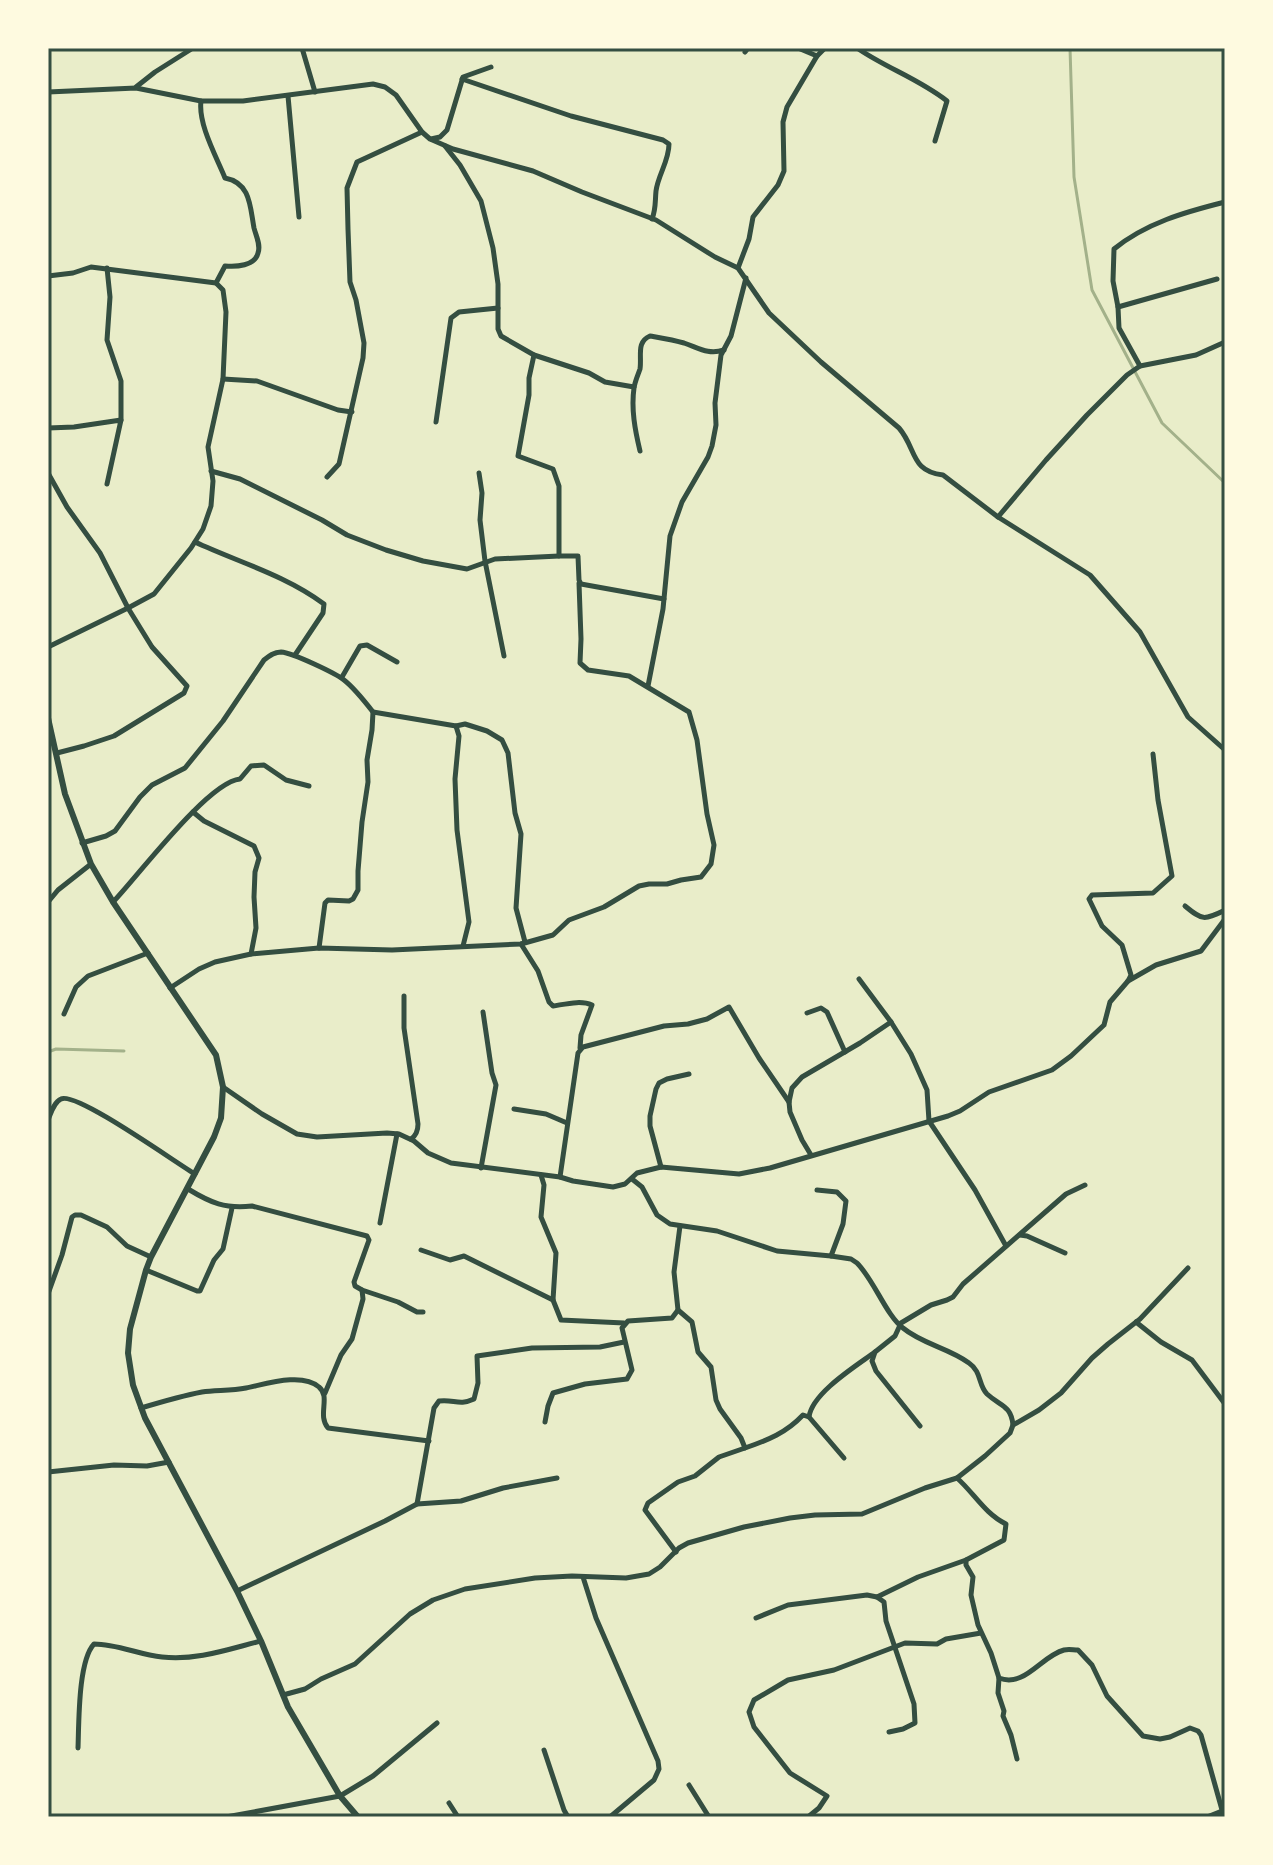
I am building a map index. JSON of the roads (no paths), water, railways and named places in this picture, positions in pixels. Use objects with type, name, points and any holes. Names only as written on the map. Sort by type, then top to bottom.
[{"type":"street","points":[[136,88],[193,48]]},
{"type":"street","points":[[302,48],[315,92]]},
{"type":"street","points":[[798,48],[817,56]]},
{"type":"street","points":[[738,268],[753,217],[778,185],[784,171],[783,122],[787,107],[825,48]]},
{"type":"street","points":[[857,48],[875,61],[925,85],[947,101],[935,141]]},
{"type":"street","points":[[430,139],[440,137],[447,130],[465,75],[491,67]]},
{"type":"street","points":[[462,79],[571,116],[669,144],[652,219]]},
{"type":"street","points":[[48,92],[136,88],[201,101],[243,101],[373,84],[385,87],[396,95],[430,139],[533,171],[652,219],[738,268],[769,313],[899,428],[923,470],[943,475],[998,517],[1090,575],[1140,632],[1188,717],[1225,750]]},
{"type":"street","points":[[288,96],[299,217]]},
{"type":"street","points":[[201,101],[203,123],[225,178],[243,187],[249,197],[259,244],[258,255],[253,261],[225,266],[216,283]]},
{"type":"street","points":[[327,477],[339,464],[363,358],[364,343],[350,282],[347,188],[357,162],[422,132]]},
{"type":"street","points":[[444,145],[481,201],[493,248],[501,336],[534,355],[589,373],[605,382],[634,387]]},
{"type":"street","points":[[1140,366],[1119,328],[1113,281],[1114,249],[1131,235],[1162,221],[1225,202]]},
{"type":"street","points":[[48,276],[91,267],[216,283],[223,290],[226,312],[223,379],[208,447],[213,481],[211,506],[203,529],[154,594],[48,647]]},
{"type":"street","points":[[107,268],[110,297],[107,340],[121,381],[121,420],[107,484]]},
{"type":"street","points":[[648,686],[664,599],[670,536],[682,502],[712,446],[716,425],[717,374],[746,278]]},
{"type":"street","points":[[1118,307],[1217,279]]},
{"type":"street","points":[[436,422],[451,318],[459,312],[498,308]]},
{"type":"street","points":[[640,451],[635,429],[634,387],[640,367],[641,345],[646,337],[685,343],[708,352],[724,350]]},
{"type":"street","points":[[998,517],[1087,415],[1127,375],[1140,366],[1196,355],[1225,342]]},
{"type":"street","points":[[534,355],[518,456],[553,469],[559,486],[559,556]]},
{"type":"street","points":[[223,379],[257,381],[338,410],[352,412]]},
{"type":"street","points":[[48,428],[121,420]]},
{"type":"street","points":[[170,988],[215,962],[251,954],[319,948],[392,950],[523,943],[553,935],[569,920],[604,907],[639,886],[701,877],[711,864],[714,845],[697,740],[689,712],[629,676],[588,670],[580,663],[578,556],[495,559],[467,569],[423,561],[347,535],[240,479],[211,471]]},
{"type":"street","points":[[48,473],[67,507],[100,553],[152,647],[187,686],[185,691],[114,736],[57,753]]},
{"type":"street","points":[[479,473],[485,561],[504,656]]},
{"type":"street","points":[[195,542],[259,568],[324,604],[323,613],[295,655]]},
{"type":"street","points":[[579,583],[664,599]]},
{"type":"street","points":[[342,677],[362,644],[397,662]]},
{"type":"street","points":[[82,843],[115,831],[152,785],[185,768],[268,657],[280,652],[295,655],[342,677],[373,712],[358,890],[349,901],[328,900],[325,903],[319,948]]},
{"type":"street","points":[[373,712],[456,726],[465,724],[502,740],[508,753],[515,813],[521,834],[516,908],[523,943],[553,1006],[592,1005],[581,1035],[560,1177]]},
{"type":"street","points":[[48,718],[65,794],[91,864],[113,902],[216,1055],[223,1087],[221,1118],[214,1137],[146,1270],[130,1329],[128,1353],[133,1385],[141,1408],[237,1591],[282,1695],[340,1796],[358,1817]]},
{"type":"street","points":[[456,726],[459,736],[455,779],[457,830],[469,922],[463,946]]},
{"type":"street","points":[[223,1087],[297,1134],[317,1137],[397,1134],[451,1163],[613,1187],[625,1184],[637,1173],[661,1167],[739,1174],[770,1168],[960,1111],[989,1092],[1052,1070],[1071,1056],[1104,1025],[1110,1002],[1128,981],[1131,975],[1122,945],[1102,926],[1089,899],[1092,895],[1153,893],[1172,876],[1153,754]]},
{"type":"street","points":[[113,902],[193,812],[224,785],[240,779],[251,766],[264,765],[286,780],[309,786]]},
{"type":"street","points":[[193,812],[204,821],[254,846],[257,851],[259,858],[254,897],[256,928],[251,954]]},
{"type":"street","points":[[48,902],[91,864]]},
{"type":"street","points":[[1185,906],[1204,919],[1225,910]]},
{"type":"street","points":[[1128,981],[1156,965],[1201,951],[1225,919]]},
{"type":"street","points":[[64,1014],[76,987],[88,976],[148,952]]},
{"type":"street","points":[[859,979],[911,1054],[927,1090],[929,1121],[975,1190],[1006,1246]]},
{"type":"street","points":[[404,996],[404,1028],[418,1124],[415,1137],[411,1139]]},
{"type":"street","points":[[580,1049],[664,1026],[707,1019],[729,1007],[789,1102]]},
{"type":"street","points":[[807,1013],[821,1008],[827,1012],[845,1052]]},
{"type":"street","points":[[481,1168],[496,1085],[483,1012]]},
{"type":"street","points":[[811,1155],[790,1112],[792,1088],[802,1077],[891,1022]]},
{"type":"street","points":[[661,1167],[650,1126],[656,1089],[659,1083],[667,1079],[689,1074]]},
{"type":"street","points":[[48,1120],[61,1098],[71,1098],[113,1119],[195,1175]]},
{"type":"street","points":[[514,1109],[546,1114],[567,1123]]},
{"type":"street","points":[[380,1223],[397,1134]]},
{"type":"street","points":[[541,1175],[544,1185],[541,1217],[556,1253],[553,1300],[561,1320],[624,1323],[676,1315],[674,1272],[680,1226]]},
{"type":"street","points":[[282,1695],[305,1689],[355,1664],[410,1614],[433,1600],[465,1589],[535,1578],[626,1578],[649,1574],[688,1543],[744,1527],[815,1515],[862,1514],[957,1478],[1010,1433],[1012,1415],[984,1390],[978,1372],[969,1363],[899,1326],[857,1263],[831,1256],[777,1251],[717,1231],[670,1224],[657,1215],[642,1187],[632,1179]]},
{"type":"street","points":[[809,1417],[817,1400],[895,1336],[899,1326],[931,1305],[953,1297],[963,1284],[1066,1194],[1085,1185]]},
{"type":"street","points":[[188,1189],[221,1206],[252,1206],[367,1236],[368,1245],[355,1286],[423,1312]]},
{"type":"street","points":[[817,1190],[837,1192],[846,1201],[843,1224],[831,1256]]},
{"type":"street","points":[[146,1270],[200,1291],[214,1260],[223,1249],[232,1208]]},
{"type":"street","points":[[48,1294],[75,1215],[107,1227],[127,1246],[151,1257]]},
{"type":"street","points":[[1019,1235],[1065,1253]]},
{"type":"street","points":[[421,1250],[450,1260],[464,1256],[553,1300]]},
{"type":"street","points":[[1013,1425],[1061,1393],[1092,1358],[1136,1322],[1188,1268]]},
{"type":"street","points":[[362,1290],[363,1299],[352,1339],[341,1355],[324,1395],[322,1419],[328,1428],[429,1441]]},
{"type":"street","points":[[678,1310],[692,1322],[698,1352],[711,1367],[716,1400],[745,1448]]},
{"type":"street","points":[[1136,1322],[1161,1342],[1192,1360],[1225,1404]]},
{"type":"street","points":[[545,1422],[553,1393],[585,1384],[627,1379],[632,1370],[624,1342],[624,1323]]},
{"type":"street","points":[[417,1504],[434,1408],[444,1400],[464,1404],[474,1399],[478,1383],[477,1356],[532,1348],[600,1347],[624,1342]]},
{"type":"street","points":[[875,1352],[872,1361],[876,1371],[920,1426]]},
{"type":"street","points":[[141,1408],[205,1392],[290,1379],[317,1385],[324,1395]]},
{"type":"street","points":[[676,1552],[645,1510],[648,1503],[678,1482],[695,1476],[719,1457],[774,1438],[792,1427],[803,1415],[809,1417],[844,1458]]},
{"type":"street","points":[[48,1472],[170,1462]]},
{"type":"street","points":[[237,1591],[417,1504],[461,1501],[503,1488],[557,1478]]},
{"type":"street","points":[[877,1597],[918,1577],[966,1560],[1004,1540],[1006,1524],[986,1510],[957,1478]]},
{"type":"street","points":[[966,1560],[973,1577],[971,1595],[981,1633],[999,1678],[998,1693],[1003,1716],[1017,1759]]},
{"type":"street","points":[[583,1577],[596,1618],[659,1769],[654,1780],[610,1817]]},
{"type":"street","points":[[756,1618],[788,1605],[867,1595],[884,1602],[886,1621],[914,1704],[915,1723],[889,1732]]},
{"type":"street","points":[[808,1817],[827,1796],[790,1773],[754,1727],[749,1712],[754,1700],[788,1680],[834,1670],[905,1643],[937,1644],[946,1639],[981,1633]]},
{"type":"street","points":[[78,1748],[85,1664],[94,1644],[163,1657],[187,1657],[261,1641]]},
{"type":"street","points":[[999,1678],[1010,1681],[1026,1675],[1065,1650],[1078,1650],[1092,1665],[1107,1696],[1143,1736],[1160,1739],[1190,1728],[1198,1731],[1223,1814],[1207,1817]]},
{"type":"street","points":[[226,1817],[340,1796],[373,1776],[437,1723]]},
{"type":"street","points":[[544,1750],[568,1817]]},
{"type":"street","points":[[689,1785],[709,1817]]},
{"type":"street","points":[[449,1803],[458,1817]]},
{"type":"waterway","points":[[1070,48],[1074,177],[1092,290],[1162,423],[1225,483]]},
{"type":"waterway","points":[[48,1052],[56,1049],[124,1051]]}]
